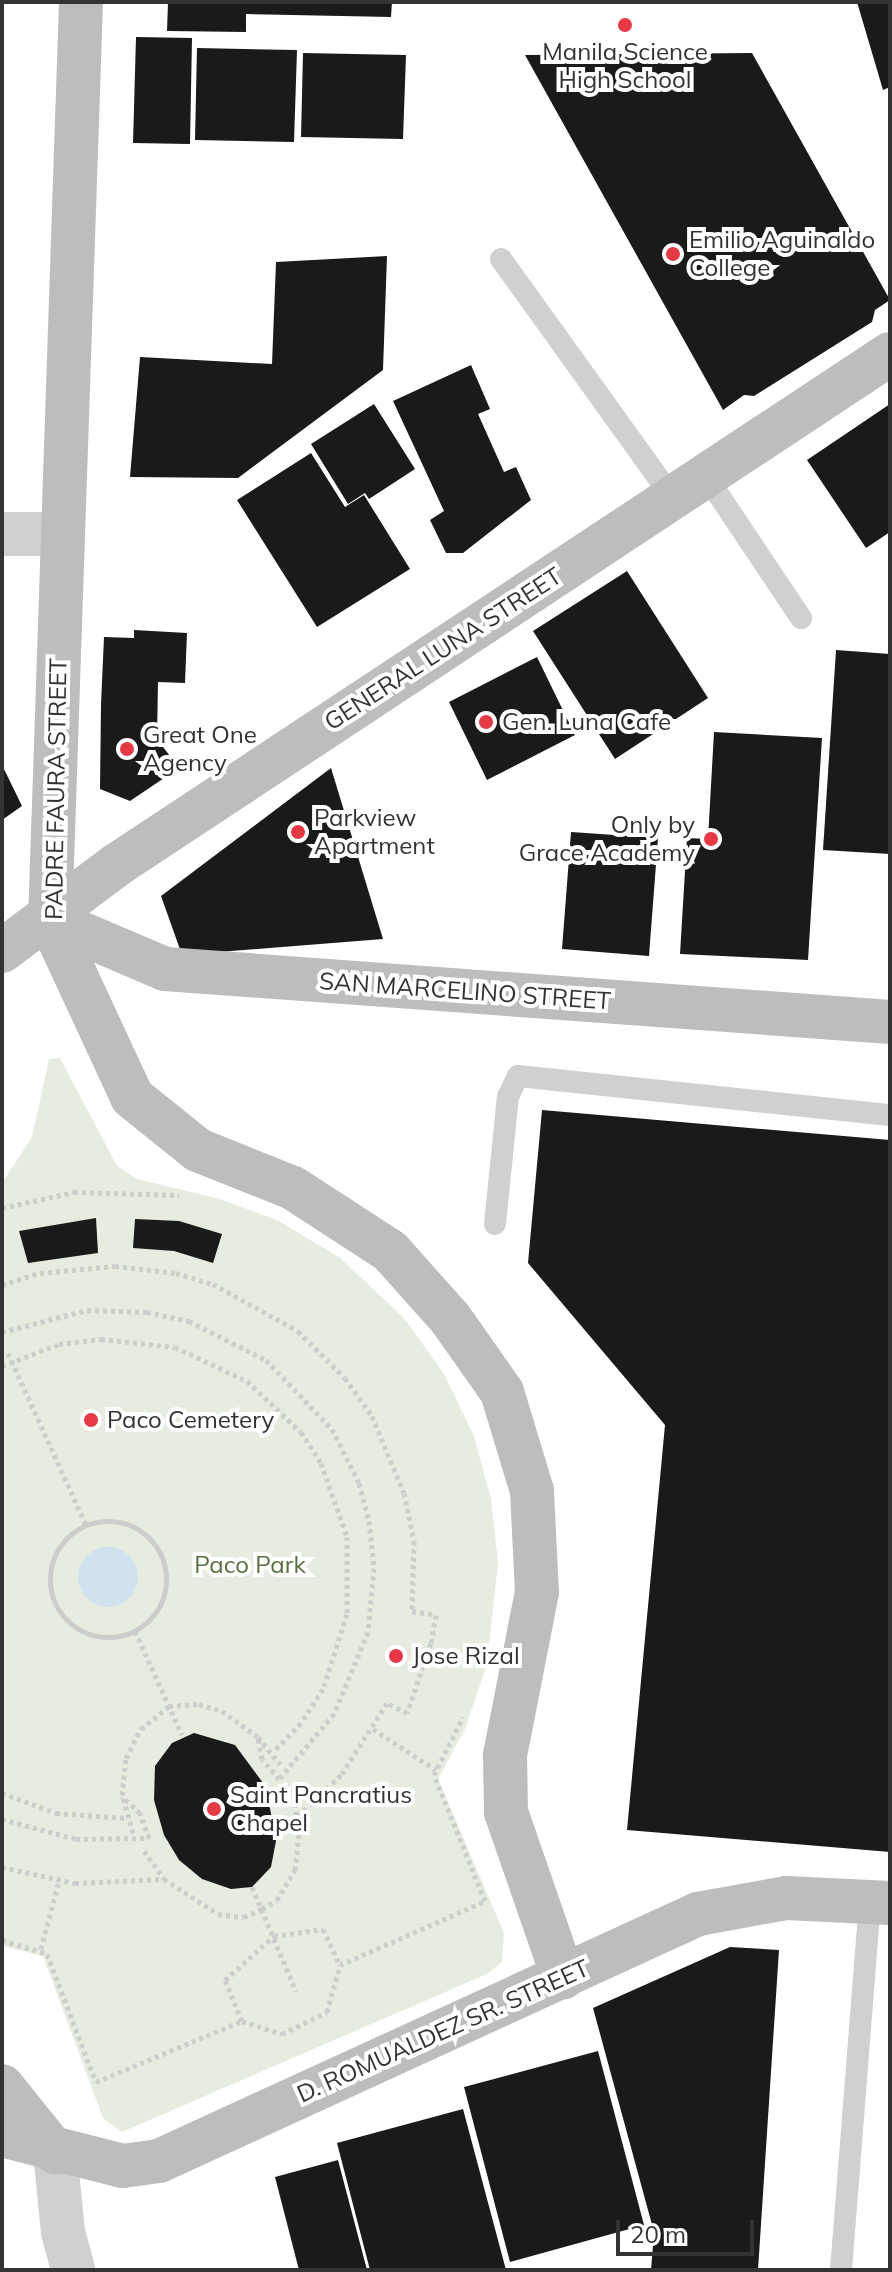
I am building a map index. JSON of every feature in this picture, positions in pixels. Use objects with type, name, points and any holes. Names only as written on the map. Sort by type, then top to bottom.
[{"type":"main road","name":"PADRE FAURA STREET","points":[[81,2],[59,534],[50,920],[132,1097],[198,1150],[293,1188],[390,1251],[450,1318],[502,1392],[532,1491],[537,1592],[505,1755],[506,1812],[563,1977]]},
{"type":"main road","name":"GENERAL LUNA STREET","points":[[2,951],[50,920],[118,864],[890,354]]},
{"type":"main road","name":"SAN MARCELINO STREET","points":[[50,920],[165,969],[890,1022]]},
{"type":"main road","name":"D. ROMUALDEZ SR. STREET","points":[[2,2135],[55,2152],[123,2166],[159,2161],[698,1914],[786,1898],[880,1903]]},
{"type":"main road","points":[[2,2086],[55,2152]]},
{"type":"street","points":[[2,534],[59,534]]},
{"type":"street","points":[[55,2152],[63,2232],[73,2270]]},
{"type":"lane","points":[[501,259],[801,618]]},
{"type":"lane","points":[[495,1224],[508,1097],[518,1076],[890,1115]]},
{"type":"lane","points":[[841,2270],[880,1903]]},
{"type":"path","points":[[2,1208],[74,1192],[185,1196]]},
{"type":"path","points":[[2,1285],[89,1266],[176,1273],[230,1291],[270,1312],[315,1346],[345,1378],[382,1435],[404,1493],[414,1541],[412,1611],[436,1615],[426,1664],[407,1713],[387,1703],[341,1775],[298,1816]]},
{"type":"path","points":[[2,1332],[44,1317],[106,1309],[189,1321],[266,1360],[332,1429],[359,1483],[369,1521],[374,1568],[368,1632],[334,1714],[279,1779],[262,1759],[258,1737]]},
{"type":"path","points":[[2,1366],[59,1344],[101,1339],[175,1347],[247,1381],[301,1432],[321,1463],[347,1537],[347,1614],[323,1689],[301,1723],[273,1752]]},
{"type":"path","points":[[8,1353],[86,1525]]},
{"type":"path","points":[[127,1523],[158,1547],[166,1574],[165,1594],[157,1612],[135,1631],[111,1638],[87,1633],[66,1620],[53,1599],[51,1572],[56,1554],[65,1539],[86,1525],[127,1523]]},
{"type":"path","points":[[135,1631],[182,1735]]},
{"type":"path","points":[[340,1965],[485,1901],[434,1775],[468,1705]]},
{"type":"path","points":[[133,1833],[126,1818],[122,1795],[132,1742],[169,1706],[210,1706],[258,1737],[280,1764]]},
{"type":"path","points":[[373,1729],[436,1770]]},
{"type":"path","points":[[144,1851],[164,1879],[218,1914],[244,1917],[262,1909],[277,1900],[295,1870],[298,1816],[291,1784]]},
{"type":"path","points":[[2,1793],[56,1813],[126,1818]]},
{"type":"path","points":[[2,1819],[76,1839],[149,1838],[140,1813],[122,1795]]},
{"type":"path","points":[[2,1867],[59,1881],[110,1885],[164,1879]]},
{"type":"path","points":[[59,1881],[41,1949],[96,2082],[242,2021],[282,2034],[327,2012],[340,1965],[323,1929],[274,1936],[225,1980],[242,2021]]},
{"type":"path","points":[[252,1887],[296,1991]]},
{"type":"path","points":[[2,1940],[41,1949]]},
{"type":"green space","name":"Paco Park","points":[[60,1058],[117,1166],[137,1179],[220,1199],[277,1220],[339,1257],[404,1318],[444,1374],[474,1436],[491,1499],[498,1563],[487,1664],[465,1729],[438,1779],[504,1933],[502,1962],[487,1974],[122,2132],[103,2118],[43,1956],[2,1946],[2,1183],[32,1137],[49,1059]]},
{"type":"water","points":[[108,1547],[130,1555],[138,1577],[130,1599],[108,1607],[86,1599],[78,1577],[86,1555]]},
{"type":"building","points":[[168,2],[392,2],[391,17],[246,14],[246,32],[167,31]]},
{"type":"building","points":[[857,2],[890,2],[890,87],[883,90]]},
{"type":"building","points":[[136,37],[192,38],[190,144],[133,143]]},
{"type":"building","points":[[197,48],[297,50],[294,142],[195,140]]},
{"type":"building","points":[[303,53],[406,55],[403,139],[301,137]]},
{"type":"building","points":[[752,53],[890,300],[875,310],[872,322],[754,396],[744,395],[723,410],[525,55]]},
{"type":"building","points":[[387,256],[383,370],[238,478],[130,477],[140,357],[272,364],[276,262]]},
{"type":"building","points":[[471,365],[490,409],[478,414],[504,472],[516,467],[531,500],[463,553],[446,553],[430,520],[444,511],[393,401]]},
{"type":"building","points":[[374,404],[415,469],[369,499],[365,493],[348,504],[311,444]]},
{"type":"building","points":[[890,404],[890,532],[866,548],[807,460]]},
{"type":"building","points":[[311,453],[345,507],[364,495],[410,569],[317,627],[237,500]]},
{"type":"building","points":[[627,571],[708,698],[615,759],[533,631]]},
{"type":"building","points":[[134,630],[187,633],[185,683],[158,682],[157,739],[179,768],[130,801],[100,789],[101,704],[104,637],[134,638]]},
{"type":"building","points":[[836,650],[890,654],[890,854],[823,850]]},
{"type":"building","points":[[537,657],[575,735],[487,780],[449,702]]},
{"type":"building","points":[[714,732],[822,738],[808,960],[680,954],[687,838],[708,839]]},
{"type":"building","points":[[2,765],[22,806],[2,820]]},
{"type":"building","name":"Parkview Apartment","points":[[331,768],[383,939],[182,955],[161,896]]},
{"type":"building","points":[[571,832],[658,838],[649,956],[562,949]]},
{"type":"building","points":[[542,1110],[890,1140],[890,1852],[627,1830],[665,1425],[528,1263]]},
{"type":"building","points":[[96,1218],[98,1253],[28,1263],[19,1231]]},
{"type":"building","points":[[135,1219],[179,1221],[222,1234],[213,1263],[174,1251],[133,1248]]},
{"type":"building","name":"Saint Pancratius Chapel","points":[[194,1733],[235,1745],[266,1787],[276,1841],[271,1867],[252,1887],[231,1889],[202,1879],[179,1860],[164,1835],[154,1800],[155,1766],[172,1743]]},
{"type":"building","points":[[730,1947],[779,1950],[758,2270],[651,2270],[654,2232],[593,2008]]},
{"type":"building","points":[[598,2051],[644,2225],[510,2262],[464,2087]]},
{"type":"building","points":[[463,2109],[506,2270],[370,2270],[337,2143]]},
{"type":"building","points":[[338,2160],[367,2270],[299,2270],[275,2177]]},
{"type":"place","name":"Manila Science High School","points":[[625,25]]},
{"type":"place","name":"Emilio Aguinaldo College","points":[[673,254]]},
{"type":"place","name":"Gen. Luna Cafe","points":[[486,722]]},
{"type":"place","name":"Great One Agency","points":[[127,749]]},
{"type":"place","name":"Parkview Apartment","points":[[298,832]]},
{"type":"place","name":"Only by Grace Academy","points":[[711,839]]},
{"type":"place","name":"Paco Cemetery","points":[[91,1420]]},
{"type":"place","name":"Jose Rizal","points":[[396,1656]]},
{"type":"place","name":"Saint Pancratius Chapel","points":[[214,1809]]}]
